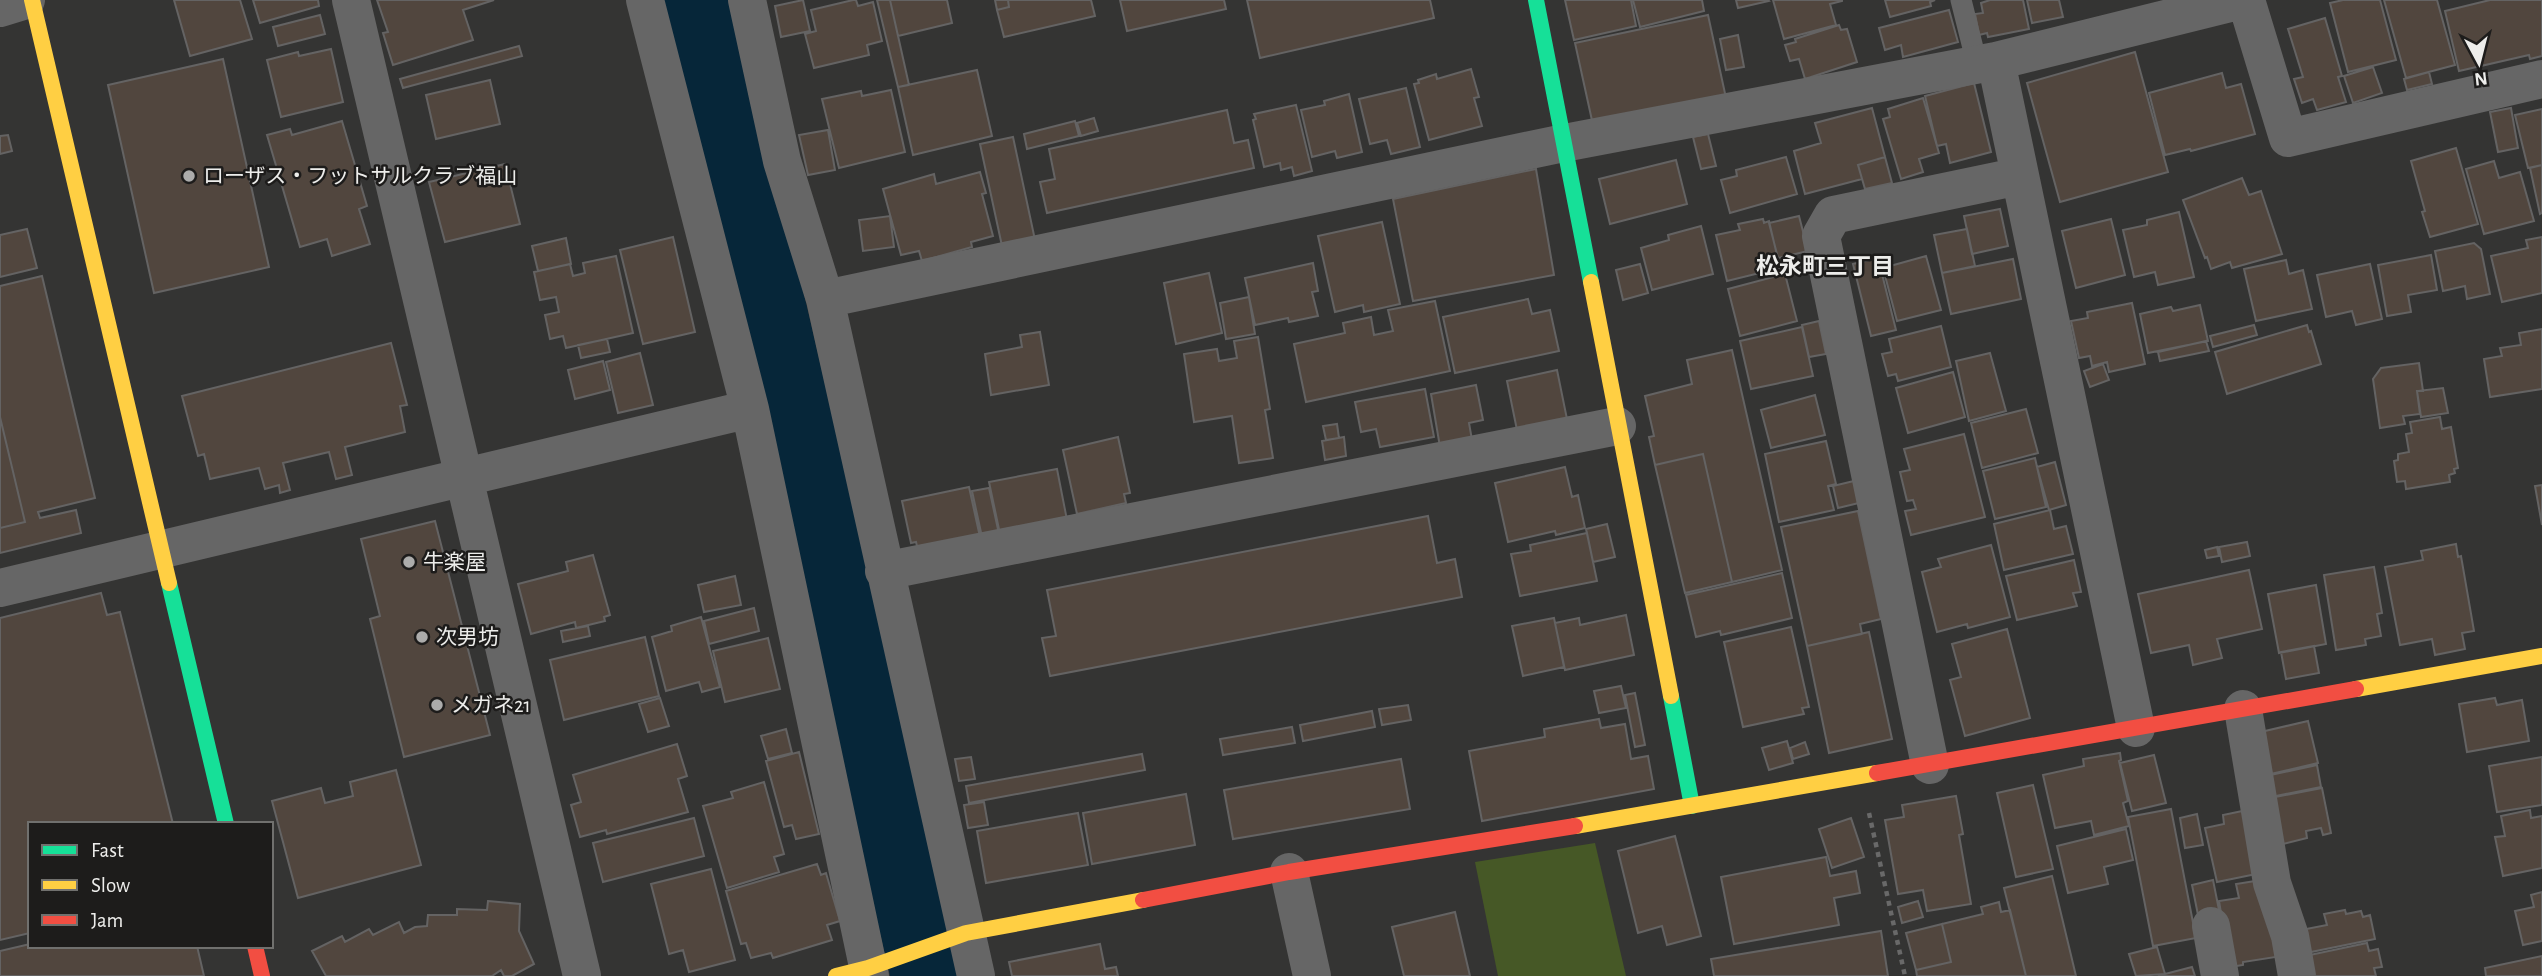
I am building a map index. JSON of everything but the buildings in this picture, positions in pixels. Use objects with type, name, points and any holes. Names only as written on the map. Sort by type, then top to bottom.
[{"type":"street","points":[[0,8],[26,0]]},
{"type":"street","points":[[32,0],[226,822]]},
{"type":"street","points":[[351,0],[582,976]]},
{"type":"street","points":[[645,0],[750,410],[858,973],[966,933],[1289,872],[1930,765],[2542,656]]},
{"type":"street","points":[[747,0],[782,161],[825,299],[976,976]]},
{"type":"street","points":[[1536,0],[1692,806]]},
{"type":"street","points":[[825,299],[1564,143],[1986,62],[2244,0],[2288,138],[2542,79]]},
{"type":"street","points":[[1986,62],[2020,176],[2136,728]]},
{"type":"street","points":[[1930,765],[1821,236],[1833,215],[2020,176]]},
{"type":"street","points":[[0,588],[750,410]]},
{"type":"street","points":[[884,571],[1618,426]]},
{"type":"street","points":[[2243,709],[2272,883],[2290,936],[2297,976]]},
{"type":"street","points":[[1289,872],[1312,976]]},
{"type":"street","points":[[2211,926],[2220,976]]},
{"type":"street","points":[[255,948],[262,976]]},
{"type":"lane","points":[[1961,0],[1986,62]]},
{"type":"path","points":[[1862,776],[1905,976]]},
{"type":"green space","points":[[1595,843],[1626,976],[1498,976],[1475,862]]},
{"type":"waterway","points":[[698,0],[927,976]]},
{"type":"traffic: fast","points":[[1536,0],[1591,282]]},
{"type":"traffic: fast","points":[[169,583],[226,822]]},
{"type":"traffic: fast","points":[[1671,696],[1692,806]]},
{"type":"traffic: slow","points":[[32,0],[169,583]]},
{"type":"traffic: slow","points":[[1591,282],[1671,696]]},
{"type":"traffic: slow","points":[[2356,689],[2542,656]]},
{"type":"traffic: slow","points":[[1575,826],[1877,773]]},
{"type":"traffic: slow","points":[[836,976],[868,968],[966,933],[1143,900]]},
{"type":"traffic: jam","points":[[1877,773],[2356,689]]},
{"type":"traffic: jam","points":[[1143,900],[1289,872],[1575,826]]},
{"type":"traffic: jam","points":[[255,948],[262,976]]},
{"type":"place","name":"ローザス・フットサルクラブ福山","points":[[189,176]]},
{"type":"place","name":"牛楽屋","points":[[409,562]]},
{"type":"place","name":"次男坊","points":[[422,637]]},
{"type":"place","name":"メガネ21","points":[[437,705]]},
{"type":"district","name":"松永町三丁目","points":[[1825,266]]}]
